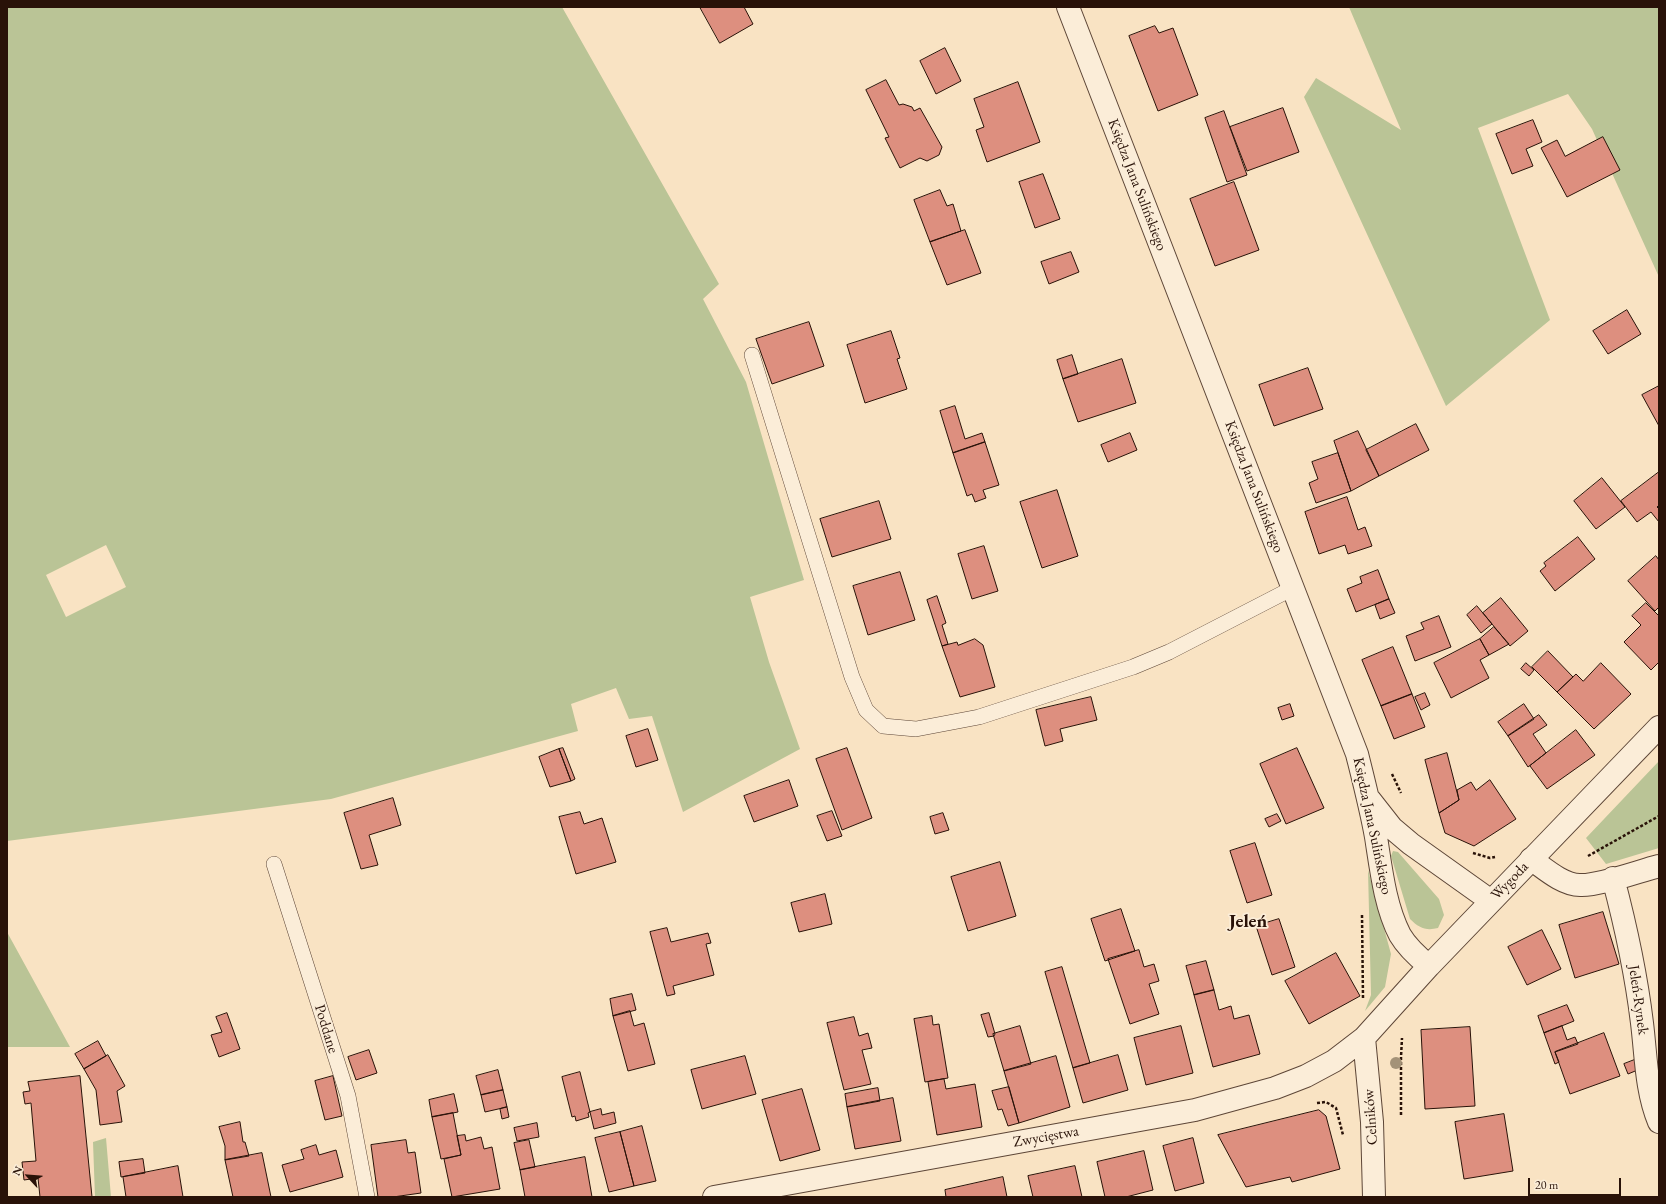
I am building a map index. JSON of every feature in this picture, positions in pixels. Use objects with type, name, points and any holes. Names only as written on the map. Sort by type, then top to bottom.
[{"type":"street","name":"Księdza Jana Sulińskiego","points":[[1068,7],[1357,754],[1369,799],[1383,876],[1391,909],[1400,935],[1415,954],[1429,966]]},
{"type":"street","name":"Wygoda","points":[[1364,1038],[1429,966],[1659,727]]},
{"type":"street","points":[[1369,799],[1392,828],[1411,844],[1491,901]]},
{"type":"street","points":[[1531,859],[1561,879],[1580,886],[1659,866]]},
{"type":"street","name":"Jeleń-Rynek","points":[[1613,878],[1629,937],[1642,1023],[1646,1066],[1655,1112],[1659,1122]]},
{"type":"street","name":"Zwycięstwa","points":[[714,1197],[1195,1110],[1275,1088],[1306,1076],[1334,1061],[1364,1038]]},
{"type":"street","name":"Celników","points":[[1364,1038],[1372,1122],[1374,1197]]},
{"type":"lane","points":[[752,355],[852,677],[866,710],[883,726],[916,729],[979,717],[1133,667],[1169,652],[1293,588]]},
{"type":"lane","name":"Poddane","points":[[274,864],[348,1096],[367,1197]]},
{"type":"path","points":[[1391,774],[1402,794]]},
{"type":"path","points":[[1600,849],[1659,816]]},
{"type":"path","points":[[1471,852],[1490,858],[1497,857]]},
{"type":"path","points":[[1362,910],[1363,1003]]},
{"type":"path","points":[[1401,1117],[1400,1057],[1403,1035]]},
{"type":"green space","points":[[7,7],[562,7],[719,284],[703,299],[746,382],[804,580],[750,597],[769,662],[800,749],[683,812],[652,716],[629,719],[616,688],[571,704],[578,731],[331,799],[7,841]],"holes":[[[106,545],[126,587],[66,617],[46,575]]]},
{"type":"green space","points":[[1349,7],[1659,7],[1659,277],[1592,129],[1568,94],[1478,128],[1550,320],[1446,406],[1304,97],[1316,78],[1401,130]]},
{"type":"green space","points":[[1659,761],[1659,848],[1606,864],[1586,838]]},
{"type":"green space","points":[[1393,851],[1398,852],[1439,899],[1444,915],[1438,928],[1423,928],[1416,925],[1410,919],[1391,856]]},
{"type":"green space","points":[[1368,870],[1391,954],[1385,987],[1365,1011],[1371,995]]},
{"type":"green space","points":[[7,932],[70,1047],[8,1047]]},
{"type":"green space","points":[[106,1138],[111,1197],[95,1197],[93,1142]]},
{"type":"building","points":[[700,7],[744,7],[753,24],[720,43]]},
{"type":"building","points":[[1155,26],[1159,33],[1173,28],[1198,95],[1158,111],[1129,36]]},
{"type":"building","points":[[945,48],[961,81],[936,94],[920,61]]},
{"type":"building","points":[[886,80],[899,105],[903,104],[912,107],[914,111],[920,108],[942,147],[939,155],[927,161],[920,158],[900,168],[885,138],[889,137],[866,90]]},
{"type":"building","points":[[1018,82],[1040,142],[987,162],[976,130],[984,127],[974,99]]},
{"type":"building","points":[[1283,108],[1299,152],[1247,171],[1230,127]]},
{"type":"building","points":[[1224,111],[1247,175],[1227,182],[1205,118]]},
{"type":"building","points":[[1533,120],[1542,142],[1526,149],[1533,166],[1512,174],[1496,134]]},
{"type":"building","points":[[1603,137],[1620,170],[1567,197],[1541,148],[1557,140],[1565,156]]},
{"type":"building","points":[[1043,174],[1060,219],[1035,228],[1019,182]]},
{"type":"building","points":[[1234,182],[1259,250],[1215,266],[1190,199]]},
{"type":"building","points":[[940,190],[947,206],[953,204],[961,231],[930,242],[914,200]]},
{"type":"building","points":[[965,230],[981,273],[947,285],[930,242]]},
{"type":"building","points":[[1071,252],[1079,272],[1049,284],[1041,262]]},
{"type":"building","points":[[1627,310],[1641,334],[1608,354],[1593,331]]},
{"type":"building","points":[[809,322],[824,366],[772,384],[756,339]]},
{"type":"building","points":[[891,331],[900,358],[897,359],[907,389],[865,403],[847,345]]},
{"type":"building","points":[[1072,355],[1078,374],[1063,379],[1057,360]]},
{"type":"building","points":[[1122,359],[1136,403],[1078,422],[1063,379]]},
{"type":"building","points":[[1308,368],[1323,409],[1274,426],[1259,385]]},
{"type":"building","points":[[1659,386],[1659,426],[1642,395]]},
{"type":"building","points":[[955,406],[965,439],[982,433],[985,442],[953,453],[940,411]]},
{"type":"building","points":[[1416,424],[1429,450],[1379,476],[1366,450]]},
{"type":"building","points":[[1358,431],[1379,476],[1351,491],[1334,441]]},
{"type":"building","points":[[1130,433],[1137,450],[1108,462],[1101,445]]},
{"type":"building","points":[[985,442],[999,485],[983,490],[986,498],[975,502],[972,494],[967,496],[953,453]]},
{"type":"building","points":[[1338,453],[1351,491],[1316,503],[1309,483],[1318,479],[1312,462]]},
{"type":"building","points":[[1659,472],[1659,505],[1657,507],[1659,509],[1659,522],[1651,512],[1637,522],[1621,501]]},
{"type":"building","points":[[1602,478],[1625,507],[1596,529],[1574,501]]},
{"type":"building","points":[[1057,490],[1078,556],[1042,568],[1020,502]]},
{"type":"building","points":[[1347,497],[1358,530],[1365,527],[1372,546],[1348,554],[1345,545],[1319,554],[1305,512]]},
{"type":"building","points":[[879,501],[891,539],[832,557],[820,519]]},
{"type":"building","points":[[1578,537],[1595,559],[1555,591],[1540,571],[1546,566],[1544,563]]},
{"type":"building","points":[[984,546],[998,591],[972,599],[958,554]]},
{"type":"building","points":[[1656,556],[1659,560],[1659,607],[1655,611],[1628,581]]},
{"type":"building","points":[[1378,570],[1389,599],[1356,612],[1347,589],[1362,583],[1360,577]]},
{"type":"building","points":[[900,572],[915,620],[868,635],[853,586]]},
{"type":"building","points":[[937,596],[946,623],[942,625],[948,644],[942,646],[927,600]]},
{"type":"building","points":[[1501,598],[1528,631],[1510,646],[1483,613]]},
{"type":"building","points":[[1389,599],[1395,613],[1380,619],[1375,605]]},
{"type":"building","points":[[1646,603],[1659,616],[1659,662],[1651,670],[1624,642],[1641,625],[1632,616]]},
{"type":"building","points":[[1477,606],[1492,624],[1481,633],[1467,615]]},
{"type":"building","points":[[1439,616],[1451,647],[1415,661],[1406,636],[1424,629],[1421,623]]},
{"type":"building","points":[[1494,627],[1509,644],[1489,655],[1480,639]]},
{"type":"building","points":[[975,639],[983,645],[995,687],[960,697],[942,646],[957,642],[958,645]]},
{"type":"building","points":[[1480,639],[1489,655],[1480,660],[1489,678],[1451,698],[1434,663]]},
{"type":"building","points":[[1393,647],[1412,694],[1381,706],[1362,660]]},
{"type":"building","points":[[1548,651],[1573,677],[1557,692],[1532,667]]},
{"type":"building","points":[[1526,663],[1534,670],[1529,676],[1521,669]]},
{"type":"building","points":[[1601,663],[1631,694],[1594,729],[1557,692],[1576,674],[1583,681]]},
{"type":"building","points":[[1425,693],[1430,705],[1421,710],[1415,697]]},
{"type":"building","points":[[1412,694],[1425,727],[1394,739],[1381,706]]},
{"type":"building","points":[[1091,697],[1097,720],[1060,729],[1063,741],[1045,746],[1036,710]]},
{"type":"building","points":[[1290,704],[1294,716],[1282,720],[1278,708]]},
{"type":"building","points":[[1524,704],[1534,719],[1508,736],[1498,722]]},
{"type":"building","points":[[1539,715],[1547,725],[1533,734],[1546,753],[1528,767],[1508,736]]},
{"type":"building","points":[[648,729],[658,760],[636,767],[626,736]]},
{"type":"building","points":[[1576,730],[1595,755],[1547,789],[1530,766]]},
{"type":"building","points":[[563,748],[575,779],[571,781],[559,749]]},
{"type":"building","points":[[847,748],[872,818],[842,830],[816,759]]},
{"type":"building","points":[[1297,748],[1324,808],[1286,824],[1260,764]]},
{"type":"building","points":[[559,749],[571,781],[550,787],[539,757]]},
{"type":"building","points":[[1447,753],[1459,800],[1439,813],[1425,760]]},
{"type":"building","points":[[789,780],[798,806],[754,822],[744,796]]},
{"type":"building","points":[[1490,780],[1516,819],[1474,846],[1445,833],[1439,813],[1459,800],[1457,790],[1471,782],[1476,790]]},
{"type":"building","points":[[393,798],[401,825],[369,835],[378,865],[361,869],[344,813]]},
{"type":"building","points":[[832,811],[842,836],[827,841],[817,816]]},
{"type":"building","points":[[580,812],[584,824],[602,818],[616,862],[576,874],[559,817]]},
{"type":"building","points":[[943,813],[949,830],[935,834],[930,817]]},
{"type":"building","points":[[1277,814],[1281,821],[1269,827],[1265,819]]},
{"type":"building","points":[[1255,843],[1272,895],[1247,903],[1230,851]]},
{"type":"building","points":[[1000,862],[1016,916],[968,931],[951,877]]},
{"type":"building","points":[[825,894],[832,924],[799,932],[791,903]]},
{"type":"building","points":[[1121,909],[1135,951],[1105,961],[1091,919]]},
{"type":"building","points":[[1603,912],[1619,964],[1575,978],[1559,925]]},
{"type":"building","points":[[1279,919],[1295,967],[1272,975],[1256,926]]},
{"type":"building","points":[[667,928],[671,942],[708,933],[711,943],[706,944],[714,975],[673,986],[675,994],[667,996],[650,932]]},
{"type":"building","points":[[1542,930],[1561,969],[1527,985],[1508,947]]},
{"type":"building","points":[[1139,950],[1144,967],[1154,964],[1159,981],[1149,984],[1159,1014],[1130,1024],[1108,959]]},
{"type":"building","points":[[1336,953],[1360,996],[1309,1024],[1285,981]]},
{"type":"building","points":[[1206,961],[1214,990],[1194,995],[1186,966]]},
{"type":"building","points":[[1062,967],[1090,1063],[1073,1068],[1045,972]]},
{"type":"building","points":[[1214,990],[1219,1010],[1231,1006],[1234,1019],[1249,1015],[1260,1054],[1213,1067],[1194,995]]},
{"type":"building","points":[[632,994],[636,1010],[613,1016],[610,999]]},
{"type":"building","points":[[1567,1005],[1574,1021],[1544,1033],[1538,1016]]},
{"type":"building","points":[[630,1011],[634,1026],[644,1023],[655,1064],[628,1071],[613,1016]]},
{"type":"building","points":[[227,1013],[240,1049],[219,1057],[211,1035],[222,1032],[216,1017]]},
{"type":"building","points":[[989,1013],[995,1034],[994,1036],[988,1037],[981,1015]]},
{"type":"building","points":[[932,1016],[933,1025],[939,1024],[948,1078],[925,1082],[914,1019]]},
{"type":"building","points":[[854,1017],[859,1036],[868,1033],[872,1048],[862,1050],[871,1084],[844,1090],[827,1023]]},
{"type":"building","points":[[1020,1026],[1031,1064],[1004,1071],[993,1034]]},
{"type":"building","points":[[1181,1026],[1193,1073],[1146,1085],[1134,1038]]},
{"type":"building","points":[[1562,1026],[1567,1040],[1575,1037],[1578,1044],[1555,1052],[1559,1062],[1555,1064],[1544,1033]]},
{"type":"building","points":[[1470,1027],[1475,1106],[1425,1109],[1421,1030]]},
{"type":"building","points":[[1604,1033],[1620,1076],[1570,1094],[1555,1052]]},
{"type":"building","points":[[98,1041],[106,1056],[84,1069],[75,1054]]},
{"type":"building","points":[[369,1050],[377,1073],[356,1080],[348,1057]]},
{"type":"building","points":[[108,1055],[125,1086],[117,1091],[122,1122],[100,1125],[96,1090],[84,1069]]},
{"type":"building","points":[[1118,1055],[1128,1090],[1083,1103],[1073,1068]]},
{"type":"building","points":[[745,1056],[756,1094],[702,1109],[691,1070]]},
{"type":"building","points":[[1056,1056],[1070,1107],[1019,1123],[1004,1071]]},
{"type":"building","points":[[1637,1059],[1640,1069],[1628,1074],[1624,1064]]},
{"type":"building","points":[[498,1070],[503,1090],[481,1095],[476,1076]]},
{"type":"building","points":[[580,1072],[590,1112],[588,1113],[589,1117],[576,1121],[575,1116],[572,1117],[562,1077]]},
{"type":"building","points":[[80,1076],[92,1197],[40,1197],[38,1178],[24,1180],[22,1162],[36,1161],[31,1103],[25,1104],[23,1092],[30,1091],[28,1082]]},
{"type":"building","points":[[333,1076],[342,1116],[325,1120],[315,1081]]},
{"type":"building","points":[[944,1079],[946,1089],[975,1084],[982,1127],[937,1135],[928,1082]]},
{"type":"building","points":[[1009,1087],[1019,1123],[1008,1126],[1002,1109],[998,1110],[992,1091]]},
{"type":"building","points":[[878,1088],[880,1101],[847,1107],[845,1094]]},
{"type":"building","points":[[802,1089],[820,1150],[780,1161],[762,1100]]},
{"type":"building","points":[[503,1090],[507,1107],[485,1112],[481,1095]]},
{"type":"building","points":[[454,1094],[458,1112],[432,1117],[429,1100]]},
{"type":"building","points":[[893,1098],[901,1141],[855,1149],[847,1107]]},
{"type":"building","points":[[507,1107],[509,1117],[502,1119],[500,1109]]},
{"type":"building","points":[[601,1109],[602,1115],[614,1112],[616,1123],[594,1129],[590,1112]]},
{"type":"building","points":[[1319,1110],[1326,1116],[1340,1169],[1292,1182],[1290,1177],[1246,1187],[1218,1135]]},
{"type":"building","points":[[453,1113],[461,1155],[441,1159],[432,1117]]},
{"type":"building","points":[[1504,1114],[1513,1171],[1464,1179],[1455,1122]]},
{"type":"building","points":[[240,1122],[243,1142],[245,1142],[249,1156],[225,1160],[225,1146],[219,1127]]},
{"type":"building","points":[[537,1123],[539,1137],[517,1141],[514,1128]]},
{"type":"building","points":[[642,1126],[656,1181],[634,1186],[620,1132]]},
{"type":"building","points":[[620,1132],[634,1186],[609,1192],[595,1138]]},
{"type":"building","points":[[465,1135],[466,1141],[481,1137],[484,1149],[492,1147],[500,1189],[452,1197],[444,1159],[461,1155],[457,1136]]},
{"type":"building","points":[[1193,1138],[1204,1183],[1175,1191],[1163,1146]]},
{"type":"building","points":[[406,1140],[408,1153],[415,1152],[421,1193],[393,1197],[378,1197],[371,1145]]},
{"type":"building","points":[[529,1140],[535,1167],[520,1170],[514,1143]]},
{"type":"building","points":[[316,1145],[319,1155],[336,1150],[343,1177],[290,1192],[282,1165],[304,1159],[301,1150]]},
{"type":"building","points":[[1144,1151],[1153,1190],[1126,1197],[1105,1197],[1097,1162]]},
{"type":"building","points":[[262,1153],[271,1197],[233,1197],[225,1160]]},
{"type":"building","points":[[585,1157],[592,1197],[525,1197],[520,1170]]},
{"type":"building","points":[[143,1159],[145,1173],[121,1177],[119,1162]]},
{"type":"building","points":[[178,1166],[183,1197],[126,1197],[123,1177]]},
{"type":"building","points":[[1075,1166],[1082,1197],[1033,1197],[1028,1176]]},
{"type":"building","points":[[1003,1177],[1007,1197],[946,1197],[945,1190]]},
{"type":"district","name":"Jeleń","points":[[1248,922]]}]
